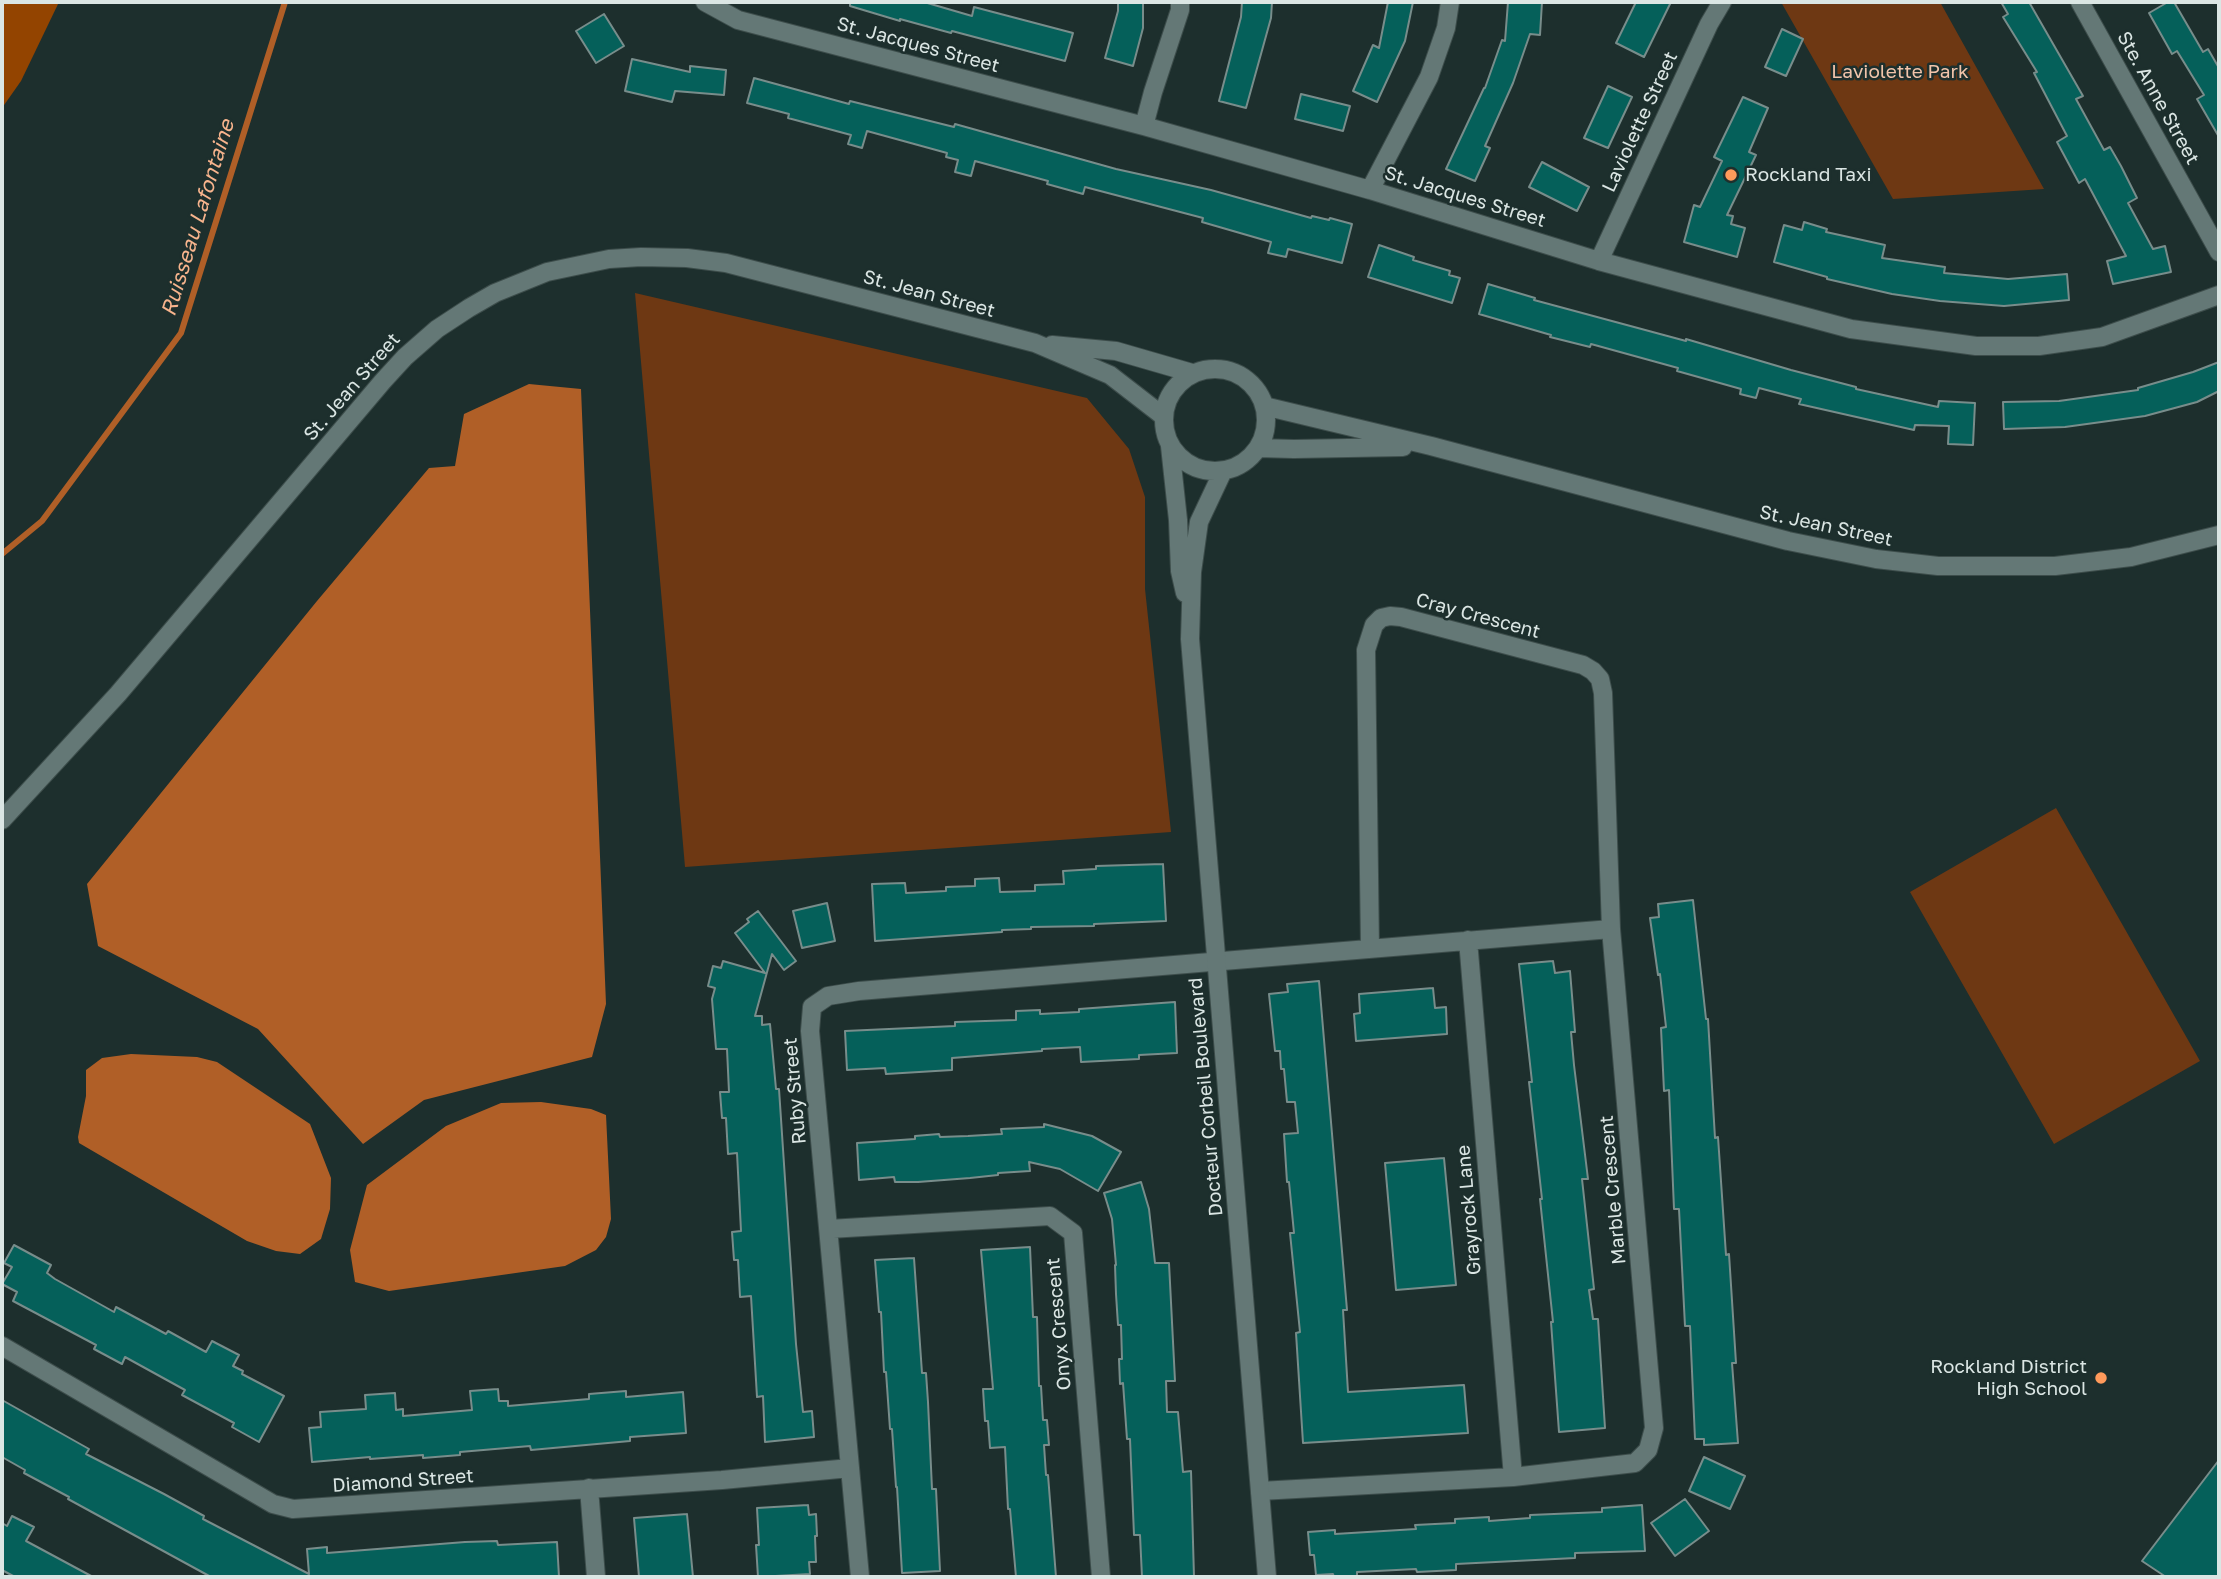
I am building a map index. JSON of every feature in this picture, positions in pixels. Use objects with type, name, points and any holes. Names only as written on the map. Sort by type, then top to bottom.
[{"type":"street","name":"St. Jacques Street","points":[[705,2],[738,20],[1144,126],[1370,190],[1599,261],[1851,329],[1976,346],[2039,346],[2102,337],[2219,295]]},
{"type":"street","points":[[1144,126],[1180,10],[1180,2]]},
{"type":"street","points":[[1370,190],[1429,77],[1446,28],[1450,2]]},
{"type":"street","name":"Laviolette Street","points":[[1599,261],[1709,24],[1722,2]]},
{"type":"street","name":"Ste. Anne Street","points":[[2080,2],[2219,252]]},
{"type":"street","name":"St. Jean Street","points":[[2,820],[118,694],[393,369],[437,329],[495,293],[547,272],[609,259],[641,257],[687,258],[745,267],[1035,344],[1111,375],[1163,416]]},
{"type":"street","name":"St. Jean Street","points":[[1035,344],[1116,351],[1192,373],[1210,368],[1228,370],[1244,377],[1257,390],[1264,406],[1431,446],[1788,541],[1900,563],[1978,568],[2055,566],[2131,557],[2219,535]]},
{"type":"street","points":[[1192,373],[1178,383],[1167,398],[1163,416],[1164,431],[1170,446],[1180,458],[1193,467],[1223,471],[1249,458],[1264,435],[1264,406]]},
{"type":"street","name":"Docteur Corbeil Boulevard","points":[[1170,446],[1180,571],[1190,614]]},
{"type":"street","name":"St. Jean Street","points":[[1258,448],[1431,446]]},
{"type":"street","name":"Docteur Corbeil Boulevard","points":[[1223,471],[1199,522],[1190,614],[1215,962],[1267,1577]]},
{"type":"street","name":"Cray Crescent","points":[[1370,948],[1366,650],[1374,625],[1381,618],[1390,616],[1583,665],[1600,679],[1603,693],[1611,929]]},
{"type":"street","points":[[1215,962],[1611,929]]},
{"type":"street","name":"Marble Crescent","points":[[1260,1491],[1513,1477],[1635,1463],[1648,1450],[1654,1428],[1611,929]]},
{"type":"street","name":"Grayrock Lane","points":[[1468,940],[1513,1477]]},
{"type":"street","name":"Ruby Street","points":[[860,1577],[810,1031],[813,1007],[828,996],[1215,962]]},
{"type":"street","name":"Onyx Crescent","points":[[828,1229],[1050,1216],[1073,1233],[1101,1577]]},
{"type":"street","name":"Diamond Street","points":[[2,1346],[272,1504],[283,1507],[304,1510],[722,1480],[850,1468]]},
{"type":"street","points":[[589,1488],[596,1577]]},
{"type":"green space","name":"Laviolette Park","points":[[1781,2],[1940,2],[2044,189],[1893,199]]},
{"type":"green space","points":[[635,293],[1087,398],[1129,449],[1145,497],[1145,589],[1171,832],[685,867]]},
{"type":"green space","points":[[2056,808],[2200,1061],[2054,1144],[1910,892]]},
{"type":"shaded area","points":[[2,2],[59,2],[21,81],[2,108]]},
{"type":"shaded area","points":[[529,384],[581,389],[606,1004],[592,1057],[424,1100],[363,1144],[258,1029],[98,946],[87,884],[429,468],[455,466],[464,414]]},
{"type":"shaded area","points":[[131,1054],[197,1057],[217,1062],[310,1124],[331,1178],[330,1209],[321,1239],[300,1254],[276,1251],[247,1241],[79,1143],[86,1096],[86,1070],[102,1058]]},
{"type":"shaded area","points":[[541,1102],[591,1109],[606,1115],[611,1219],[606,1237],[596,1250],[565,1266],[389,1291],[355,1282],[350,1250],[367,1185],[446,1126],[501,1103]]},
{"type":"building","points":[[850,2],[924,2],[972,16],[974,7],[1073,33],[1065,61],[952,31],[951,33],[900,21],[850,6]]},
{"type":"building","points":[[1118,2],[1143,2],[1143,28],[1133,66],[1105,58]]},
{"type":"building","points":[[1242,2],[1272,2],[1271,18],[1246,108],[1219,101],[1241,17]]},
{"type":"building","points":[[1388,2],[1413,2],[1405,41],[1377,102],[1353,91],[1373,45],[1379,48]]},
{"type":"building","points":[[1508,2],[1542,2],[1540,35],[1530,34],[1513,83],[1485,146],[1490,148],[1475,181],[1446,169],[1485,88],[1502,40],[1505,41]]},
{"type":"building","points":[[1636,2],[1671,2],[1644,57],[1616,43]]},
{"type":"building","points":[[2001,2],[2029,2],[2083,96],[2076,99],[2104,150],[2110,147],[2121,166],[2137,198],[2128,203],[2153,249],[2165,246],[2171,272],[2113,284],[2107,261],[2126,256],[2085,179],[2079,183],[2057,142],[2067,136],[2034,73],[2037,72],[2003,17],[2008,14]]},
{"type":"building","points":[[2168,2],[2174,2],[2203,52],[2208,49],[2219,68],[2219,137],[2197,99],[2204,95],[2177,51],[2172,54],[2149,13]]},
{"type":"building","points":[[604,14],[624,46],[596,63],[576,31]]},
{"type":"building","points":[[1782,29],[1803,39],[1786,76],[1765,67]]},
{"type":"building","points":[[632,59],[690,72],[690,66],[726,70],[724,95],[675,91],[672,102],[625,91]]},
{"type":"building","points":[[754,78],[849,104],[850,101],[954,127],[955,124],[1116,169],[1211,190],[1311,218],[1330,218],[1352,224],[1342,263],[1288,249],[1286,257],[1268,253],[1271,242],[1202,222],[1203,218],[1085,187],[1083,194],[1047,184],[1048,181],[975,161],[971,176],[955,172],[958,160],[946,157],[947,153],[867,131],[862,148],[848,144],[851,135],[788,118],[789,114],[747,103]]},
{"type":"building","points":[[1608,86],[1632,97],[1608,148],[1584,138]]},
{"type":"building","points":[[1301,94],[1350,106],[1343,131],[1295,119]]},
{"type":"building","points":[[1743,97],[1768,108],[1749,152],[1756,155],[1727,215],[1733,216],[1731,224],[1745,228],[1737,257],[1684,242],[1694,205],[1700,207],[1722,161],[1714,157]]},
{"type":"building","points":[[1542,162],[1589,187],[1577,211],[1529,187]]},
{"type":"building","points":[[1804,222],[1827,229],[1826,232],[1885,245],[1882,258],[1945,267],[1944,273],[2008,279],[2067,274],[2069,300],[2004,306],[1940,301],[1892,294],[1827,279],[1774,262],[1784,225],[1802,230]]},
{"type":"building","points":[[1379,245],[1414,257],[1413,260],[1450,271],[1449,275],[1460,278],[1452,303],[1368,277]]},
{"type":"building","points":[[1488,284],[1535,298],[1534,300],[1686,339],[1856,389],[1938,407],[1939,401],[1975,403],[1973,445],[1948,444],[1949,426],[1915,425],[1914,430],[1799,404],[1801,399],[1759,388],[1756,398],[1740,394],[1741,389],[1677,371],[1678,368],[1591,344],[1590,347],[1550,337],[1551,335],[1479,314]]},
{"type":"building","points":[[2219,362],[2219,391],[2197,402],[2145,416],[2065,427],[2004,429],[2003,402],[2059,401],[2138,390]]},
{"type":"building","points":[[1163,864],[1166,921],[1031,927],[1002,932],[875,941],[872,884],[905,883],[906,893],[946,891],[946,887],[975,886],[975,879],[999,878],[1000,892],[1035,891],[1035,885],[1064,884],[1063,871],[1096,869],[1096,866]]},
{"type":"building","points":[[1693,900],[1708,1019],[1726,1255],[1729,1254],[1736,1363],[1732,1363],[1738,1443],[1704,1445],[1704,1439],[1695,1439],[1690,1326],[1685,1326],[1679,1209],[1674,1209],[1669,1090],[1664,1091],[1661,1028],[1666,1027],[1650,918],[1659,917],[1658,904]]},
{"type":"building","points":[[827,903],[835,941],[802,948],[793,911]]},
{"type":"building","points":[[758,911],[796,961],[784,970],[772,954],[755,1016],[762,1016],[762,1025],[770,1024],[776,1089],[779,1089],[803,1412],[812,1411],[814,1437],[765,1442],[763,1396],[757,1397],[751,1296],[740,1297],[738,1260],[734,1260],[732,1232],[741,1231],[737,1153],[728,1154],[726,1118],[722,1118],[720,1092],[729,1092],[727,1049],[716,1049],[712,999],[715,988],[708,986],[713,966],[721,968],[723,961],[765,973],[735,933]]},
{"type":"building","points":[[1553,961],[1555,973],[1570,971],[1575,1032],[1571,1032],[1588,1179],[1582,1179],[1594,1289],[1589,1290],[1593,1319],[1598,1319],[1605,1428],[1559,1432],[1553,1322],[1519,964]]},
{"type":"building","points":[[1319,981],[1347,1310],[1343,1310],[1348,1392],[1464,1385],[1468,1433],[1303,1443],[1296,1333],[1300,1332],[1290,1233],[1294,1233],[1284,1134],[1298,1133],[1295,1102],[1287,1102],[1280,1051],[1275,1051],[1269,994],[1288,992],[1287,984]]},
{"type":"building","points":[[1433,988],[1435,1008],[1446,1007],[1447,1034],[1356,1041],[1354,1014],[1360,1013],[1359,994]]},
{"type":"building","points":[[1175,1002],[1177,1053],[1139,1055],[1139,1059],[1081,1062],[1080,1047],[952,1058],[952,1070],[886,1074],[885,1068],[847,1070],[845,1031],[1016,1020],[1016,1011],[1040,1010],[1040,1014],[1079,1012],[1079,1009]]},
{"type":"building","points":[[1044,1124],[1092,1136],[1121,1152],[1098,1191],[1060,1169],[1029,1162],[1030,1171],[970,1178],[918,1182],[895,1182],[894,1177],[859,1180],[857,1143],[915,1139],[915,1136],[939,1134],[940,1137],[1002,1134],[1001,1129],[1044,1127]]},
{"type":"building","points":[[1444,1158],[1456,1285],[1396,1290],[1385,1163]]},
{"type":"building","points":[[1141,1182],[1149,1209],[1155,1263],[1169,1263],[1175,1381],[1166,1381],[1167,1412],[1178,1412],[1183,1472],[1191,1471],[1194,1577],[1142,1577],[1140,1535],[1134,1535],[1130,1439],[1127,1439],[1123,1383],[1120,1384],[1121,1325],[1118,1325],[1112,1219],[1104,1193]]},
{"type":"building","points":[[14,1245],[51,1265],[47,1273],[55,1279],[114,1312],[116,1307],[206,1352],[212,1341],[239,1355],[233,1366],[243,1371],[242,1374],[284,1396],[259,1442],[232,1427],[234,1423],[182,1395],[185,1390],[125,1357],[122,1364],[94,1349],[96,1345],[13,1301],[17,1292],[2,1284],[12,1267],[4,1263]]},
{"type":"building","points":[[1030,1247],[1033,1317],[1037,1317],[1039,1386],[1043,1420],[1047,1420],[1049,1445],[1044,1445],[1056,1577],[1016,1577],[1008,1509],[1005,1447],[990,1448],[988,1421],[985,1421],[983,1389],[993,1389],[981,1250]]},
{"type":"building","points":[[914,1258],[922,1373],[926,1373],[932,1489],[936,1489],[940,1571],[902,1573],[892,1429],[884,1372],[875,1260]]},
{"type":"building","points":[[498,1389],[499,1401],[508,1401],[508,1406],[589,1399],[589,1394],[626,1391],[626,1397],[683,1392],[686,1433],[630,1437],[630,1441],[531,1450],[530,1446],[423,1458],[423,1455],[312,1462],[309,1428],[321,1427],[320,1412],[366,1409],[365,1395],[395,1393],[396,1410],[403,1409],[403,1416],[472,1410],[470,1391]]},
{"type":"building","points":[[2,1400],[89,1449],[86,1454],[309,1574],[307,1549],[327,1547],[327,1553],[497,1541],[498,1545],[557,1542],[559,1577],[211,1577],[68,1499],[69,1497],[24,1473],[25,1470],[2,1457]]},
{"type":"building","points":[[1704,1457],[1745,1476],[1730,1509],[1689,1491]]},
{"type":"building","points":[[2219,1460],[2219,1577],[2166,1577],[2142,1561]]},
{"type":"building","points":[[1685,1499],[1709,1531],[1675,1556],[1651,1523]]},
{"type":"building","points":[[808,1505],[809,1515],[816,1514],[817,1536],[816,1562],[809,1562],[810,1574],[758,1577],[757,1508]]},
{"type":"building","points":[[1642,1505],[1645,1551],[1575,1553],[1575,1558],[1456,1564],[1456,1570],[1357,1572],[1357,1576],[1334,1577],[1333,1574],[1316,1575],[1314,1555],[1310,1555],[1308,1532],[1335,1530],[1335,1534],[1416,1529],[1415,1525],[1455,1523],[1455,1519],[1489,1517],[1489,1521],[1530,1518],[1530,1515],[1602,1512],[1602,1508]]},
{"type":"building","points":[[687,1514],[693,1577],[639,1577],[634,1518]]},
{"type":"building","points":[[12,1516],[34,1527],[26,1541],[93,1577],[15,1577],[2,1570],[2,1523],[7,1526]]},
{"type":"waterway","name":"Ruisseau Lafontaine","points":[[2,554],[42,521],[181,333],[285,2]]},
{"type":"place","name":"Rockland Taxi","points":[[1731,175]]},
{"type":"place","name":"Rockland District High School","points":[[2101,1378]]}]
